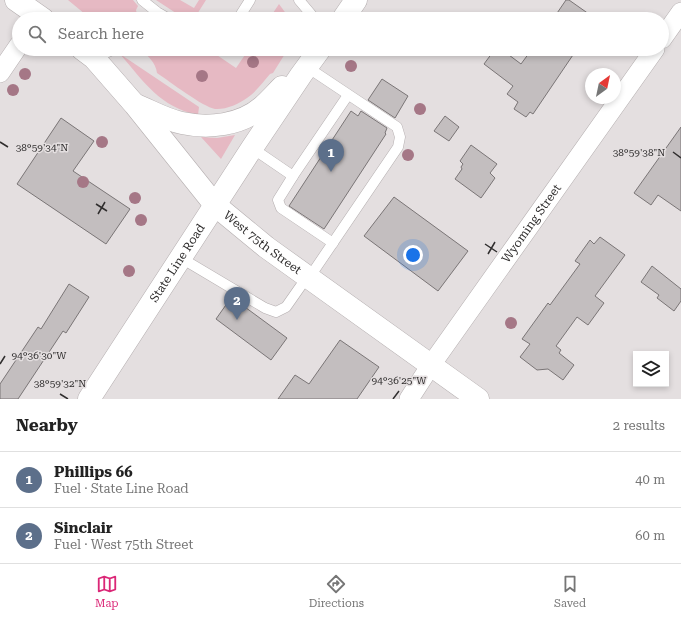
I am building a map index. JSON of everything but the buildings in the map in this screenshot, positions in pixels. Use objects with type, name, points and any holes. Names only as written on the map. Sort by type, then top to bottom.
[{"type":"main road","points":[[16,0],[31,12]]},
{"type":"main road","points":[[348,12],[356,0]]},
{"type":"main road","name":"West 75th Street","points":[[90,56],[135,105],[215,205],[266,247],[478,399]]},
{"type":"main road","name":"State Line Road","points":[[89,399],[252,148],[315,56]]},
{"type":"main road","points":[[135,105],[181,123],[198,126],[225,124],[239,120],[261,108],[282,87],[304,71]]},
{"type":"street","points":[[669,29],[681,12]]},
{"type":"street","points":[[0,73],[12,55]]},
{"type":"street","name":"Wyoming Street","points":[[409,399],[431,365],[650,56]]},
{"type":"lane","points":[[142,0],[152,12]]},
{"type":"lane","points":[[242,12],[250,0]]},
{"type":"lane","points":[[299,0],[308,12]]},
{"type":"lane","points":[[181,258],[264,308],[276,312],[286,307],[333,243],[398,146],[400,137],[397,127],[348,95],[304,71]]},
{"type":"lane","points":[[333,243],[281,208],[278,200],[348,95]]},
{"type":"lane","points":[[252,148],[293,176]]},
{"type":"shaded area","points":[[68,0],[133,0],[138,6],[136,12],[83,12]]},
{"type":"shaded area","points":[[156,0],[180,0],[194,8],[199,0],[206,0],[198,12],[174,12]]},
{"type":"shaded area","points":[[279,4],[285,12],[274,12]]},
{"type":"shaded area","points":[[122,56],[199,107],[198,115],[173,106],[163,100],[145,83]]},
{"type":"shaded area","points":[[148,56],[218,56],[236,68],[244,56],[284,56],[273,73],[270,74],[250,96],[227,108],[219,109],[203,104],[157,73],[151,59]]},
{"type":"shaded area","points":[[235,135],[221,159],[201,137],[217,138]]},
{"type":"place","name":"Phillips 66","points":[[331,172]]},
{"type":"place","name":"Sinclair","points":[[237,320]]}]
